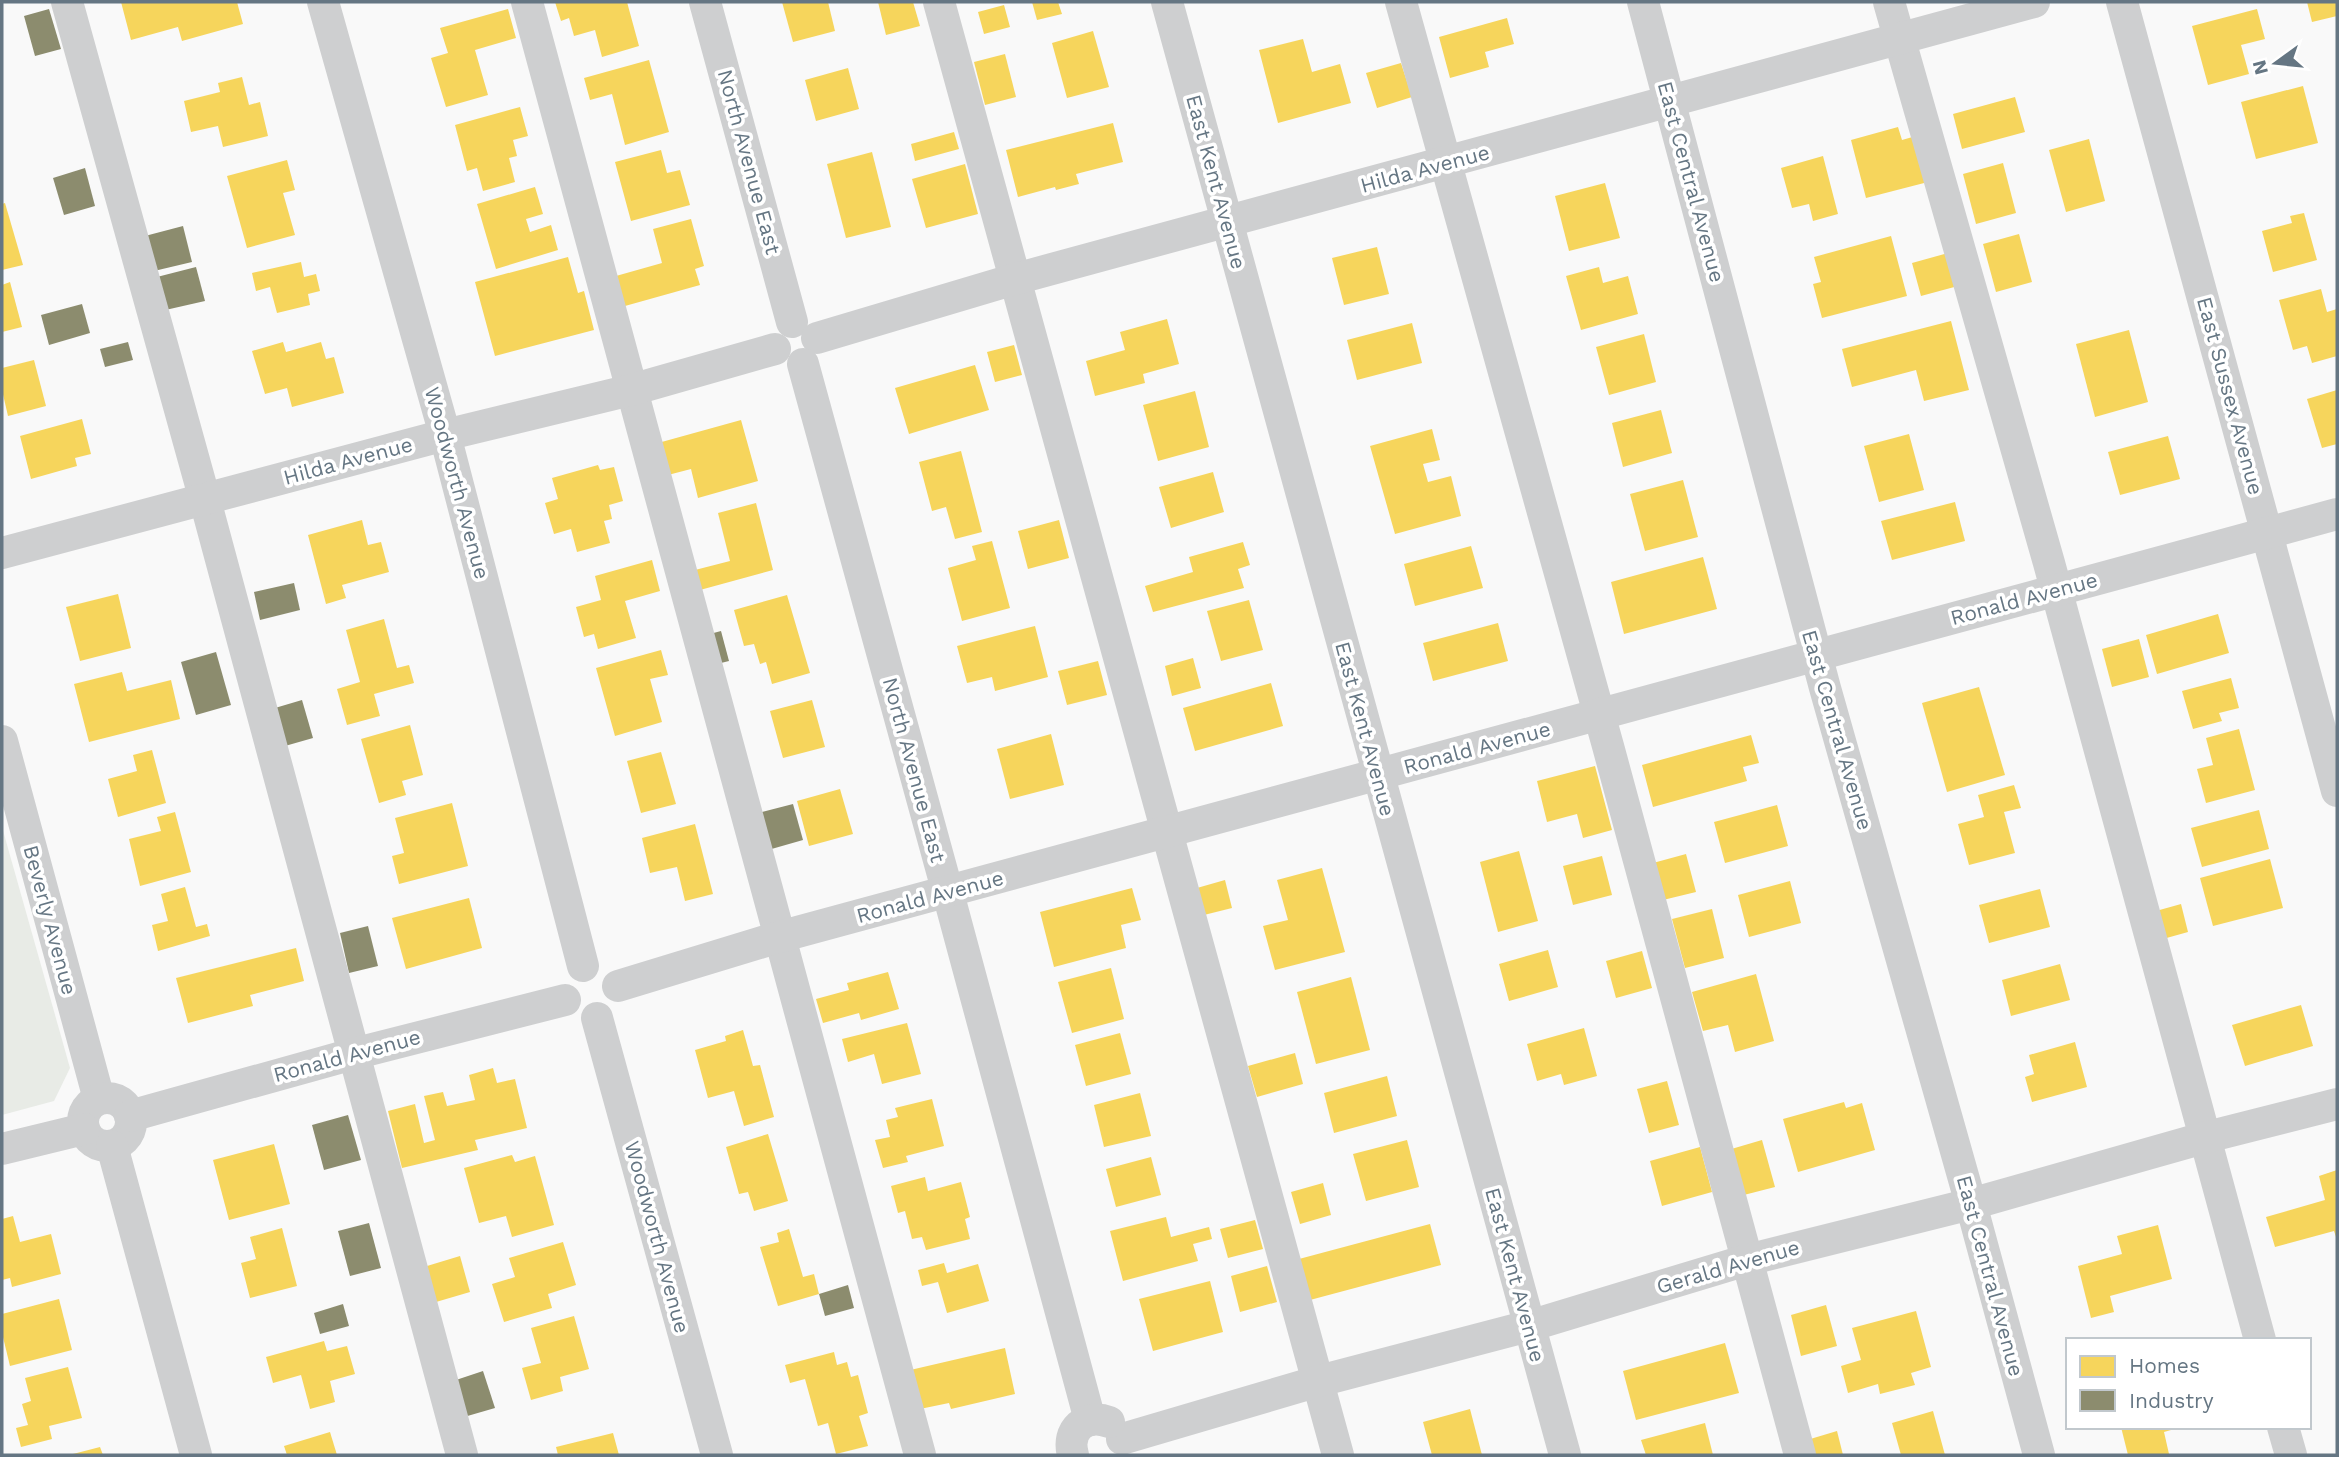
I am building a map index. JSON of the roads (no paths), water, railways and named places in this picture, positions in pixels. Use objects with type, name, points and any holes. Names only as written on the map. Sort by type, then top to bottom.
[{"type":"street","points":[[67,2],[205,499],[462,1455]]},
{"type":"street","name":"Woodworth Avenue","points":[[323,2],[445,435],[583,966]]},
{"type":"street","points":[[527,2],[919,1455]]},
{"type":"street","name":"North Avenue East","points":[[705,2],[804,341],[948,893],[1090,1420]]},
{"type":"street","points":[[939,2],[1338,1455]]},
{"type":"street","name":"East Kent Avenue","points":[[1167,2],[1565,1455]]},
{"type":"street","points":[[1401,2],[1599,715],[1800,1455]]},
{"type":"street","name":"East Central Avenue","points":[[1643,2],[1816,656],[2039,1455]]},
{"type":"street","points":[[1889,2],[2056,590],[2207,1137],[2259,1338]]},
{"type":"street","name":"Hilda Avenue","points":[[2,553],[445,435],[631,390],[775,349],[779,330],[804,341],[1015,279],[2034,2]]},
{"type":"street","name":"East Sussex Avenue","points":[[2122,2],[2337,791]]},
{"type":"street","name":"Ronald Avenue","points":[[618,986],[779,937],[2337,514]]},
{"type":"street","name":"Beverly Avenue","points":[[2,741],[99,1099]]},
{"type":"street","points":[[597,965],[606,969],[618,986],[618,999],[614,1007],[609,1014],[597,1018],[583,1018],[569,1008],[565,1000],[567,981],[571,973],[583,966],[597,965]]},
{"type":"street","name":"Ronald Avenue","points":[[130,1116],[353,1054],[565,1000]]},
{"type":"street","name":"Woodworth Avenue","points":[[597,1018],[717,1455]]},
{"type":"street","points":[[110,1097],[118,1100],[130,1116],[127,1136],[112,1146],[89,1139],[84,1129],[85,1111],[99,1099],[110,1097]]},
{"type":"street","name":"Gerald Avenue","points":[[1121,1447],[1319,1381],[1529,1326],[1747,1260],[1971,1204],[2207,1137],[2337,1104]]},
{"type":"street","points":[[2,1149],[84,1129]]},
{"type":"street","points":[[112,1146],[196,1455]]},
{"type":"street","points":[[1068,1454],[1074,1432],[1079,1425],[1090,1420],[1101,1419],[1116,1427],[1121,1447]]},
{"type":"street","points":[[2284,1429],[2291,1455]]}]
